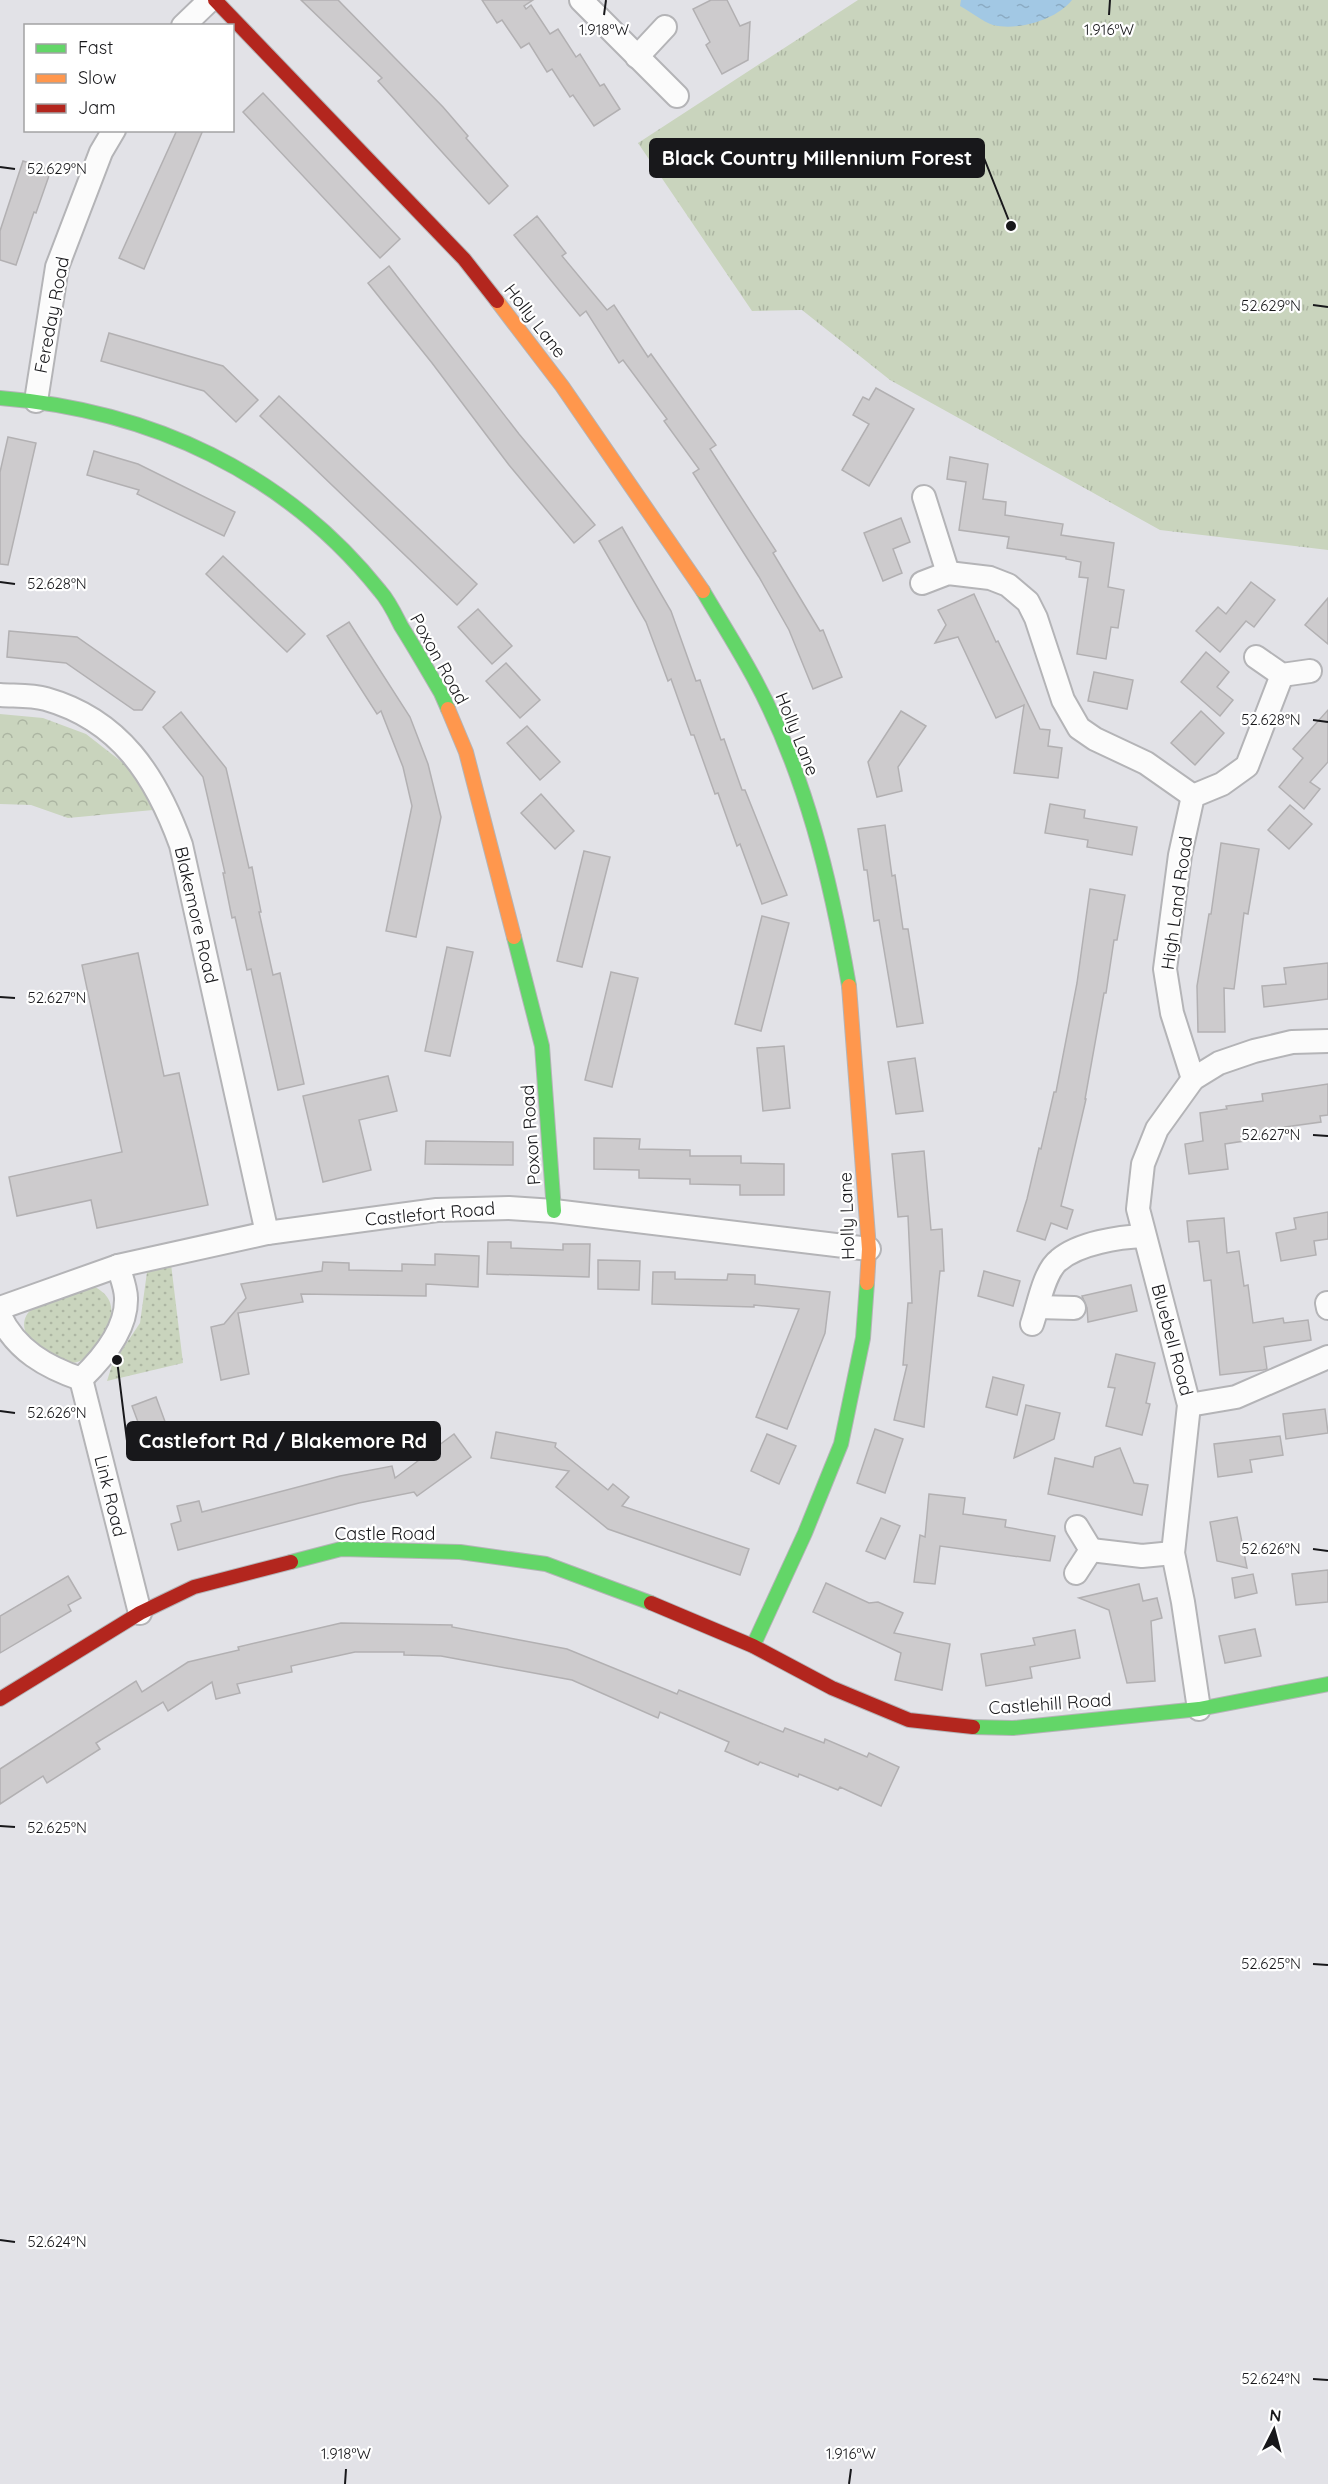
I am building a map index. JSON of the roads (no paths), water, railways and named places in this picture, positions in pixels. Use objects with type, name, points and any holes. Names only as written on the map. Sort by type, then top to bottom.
[{"type":"street","points":[[185,24],[210,0]]},
{"type":"street","name":"Holly Lane","points":[[215,0],[464,259],[562,386],[698,582],[755,679],[788,750],[835,906],[850,993],[869,1249],[863,1338],[841,1444],[805,1533],[753,1646]]},
{"type":"street","points":[[581,0],[677,96]]},
{"type":"street","points":[[637,57],[664,27]]},
{"type":"street","name":"Fereday Road","points":[[36,401],[57,267],[101,152],[113,132]]},
{"type":"street","name":"Poxon Road","points":[[0,398],[36,401],[117,417],[168,435],[224,461],[275,490],[352,558],[382,593],[441,693],[465,752],[481,808],[542,1046],[554,1211]]},
{"type":"street","points":[[924,497],[948,573]]},
{"type":"street","points":[[922,583],[948,573],[990,578],[1008,585],[1028,602],[1036,618],[1064,699],[1079,728],[1095,739],[1146,763],[1193,796],[1222,784],[1246,766],[1282,675]]},
{"type":"street","points":[[1256,657],[1282,675],[1310,671]]},
{"type":"street","name":"Blakemore Road","points":[[0,694],[45,698],[98,721],[140,763],[167,807],[181,845],[267,1233]]},
{"type":"street","name":"High Land Road","points":[[1193,796],[1180,855],[1165,969],[1172,1013],[1193,1079]]},
{"type":"street","name":"Bluebell Road","points":[[1199,1709],[1183,1602],[1173,1553],[1189,1405],[1144,1236],[1138,1199],[1148,1148],[1157,1129],[1193,1079],[1219,1063],[1254,1051],[1292,1042],[1328,1041]]},
{"type":"street","name":"Castlefort Road","points":[[0,1308],[118,1266],[267,1233],[437,1210],[509,1208],[554,1211],[869,1249]]},
{"type":"street","points":[[1074,1308],[1035,1316],[1046,1281],[1058,1260],[1086,1246],[1121,1237],[1144,1236]]},
{"type":"street","points":[[0,1316],[6,1329],[18,1344],[45,1364],[81,1379],[100,1361],[123,1322],[126,1296],[118,1266]]},
{"type":"street","points":[[1327,1303],[1328,1308]]},
{"type":"street","points":[[1189,1405],[1236,1397],[1328,1357]]},
{"type":"street","name":"Link Road","points":[[81,1379],[140,1613]]},
{"type":"street","points":[[1077,1527],[1091,1550]]},
{"type":"street","name":"Castle Road","points":[[0,1699],[140,1613],[194,1587],[341,1549],[460,1552],[546,1564],[630,1594],[753,1646]]},
{"type":"street","points":[[1091,1550],[1142,1556],[1173,1553]]},
{"type":"street","points":[[1076,1573],[1091,1550]]},
{"type":"street","name":"Castlehill Road","points":[[753,1646],[832,1688],[909,1720],[1013,1728],[1199,1709],[1328,1684]]},
{"type":"water","points":[[961,0],[1072,0],[1047,18],[1025,25],[1003,26],[989,24],[960,6]]},
{"type":"place","name":"Black Country Millennium Forest","points":[[1011,226]]},
{"type":"place","name":"Castlefort Rd / Blakemore Rd","points":[[117,1360]]}]
